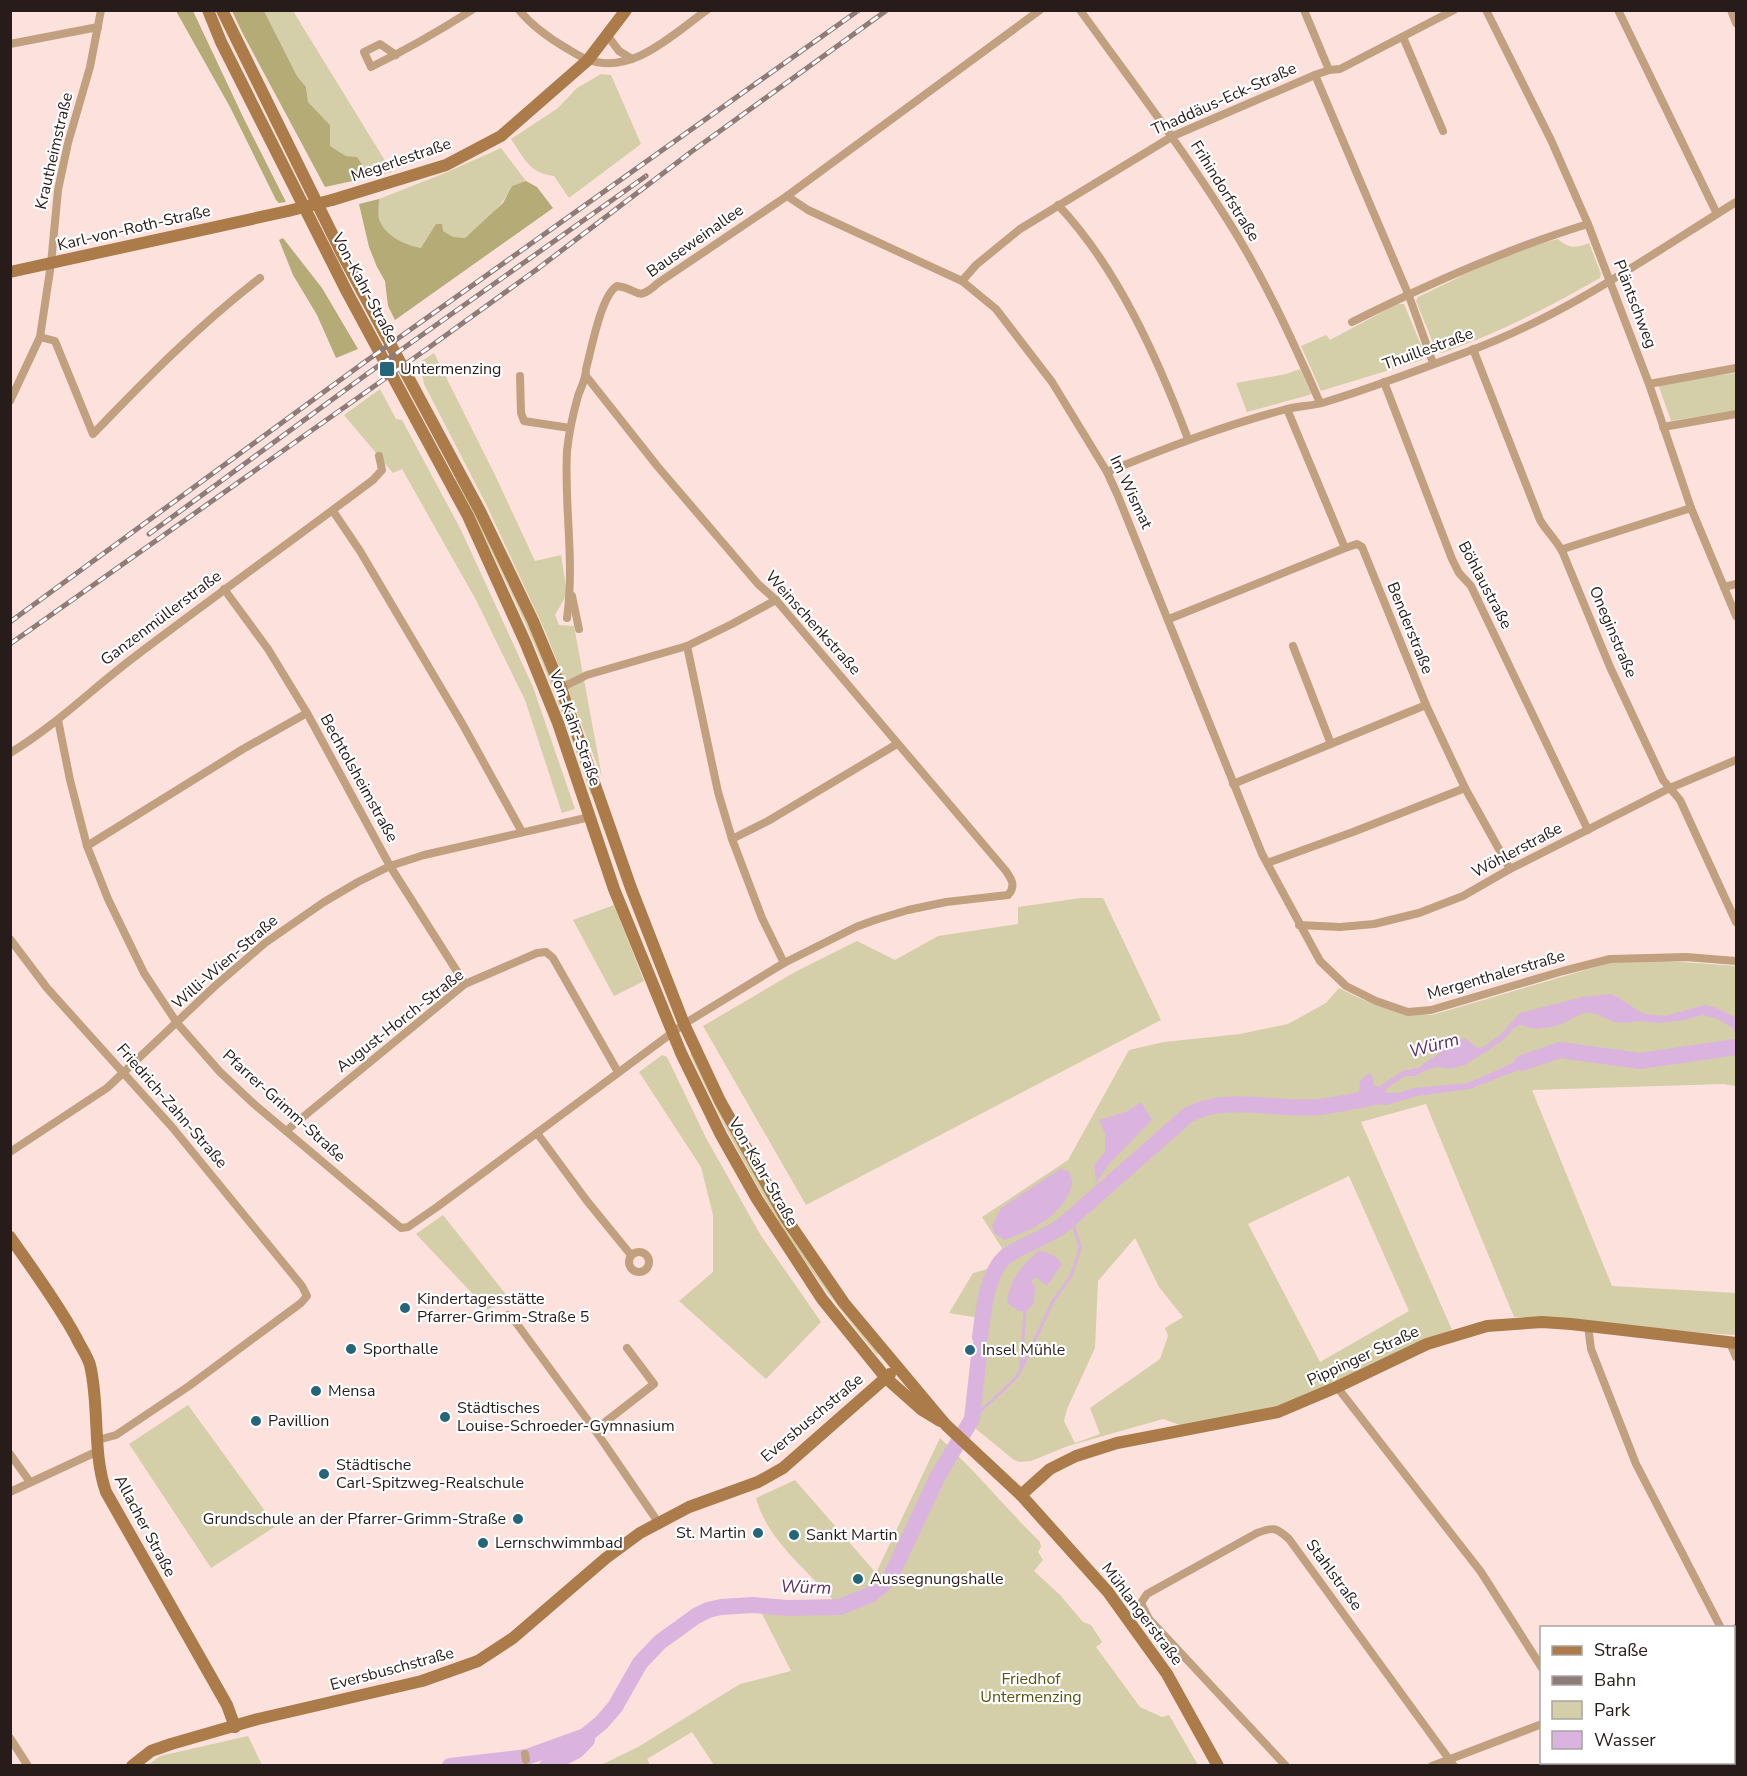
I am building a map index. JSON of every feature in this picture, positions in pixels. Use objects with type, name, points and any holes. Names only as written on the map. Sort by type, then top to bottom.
[{"type":"main road","name":"Von-Kahr-Straße","points":[[208,10],[221,42],[347,292],[468,516],[526,644],[558,723],[614,889],[672,1034],[721,1135],[757,1199],[822,1299],[886,1378],[922,1410],[946,1425]]},
{"type":"main road","name":"Von-Kahr-Straße","points":[[222,10],[342,254],[480,511],[533,621],[561,688],[631,888],[684,1024],[720,1101],[792,1228],[844,1303],[946,1425],[1021,1495]]},
{"type":"main road","name":"Megerlestraße","points":[[265,216],[332,200],[446,165],[501,136],[588,60],[626,10]]},
{"type":"main road","name":"Karl-von-Roth-Straße","points":[[10,272],[265,216]]},
{"type":"main road","name":"Allacher Straße","points":[[10,1237],[68,1322],[89,1362],[100,1476],[114,1508],[227,1705],[235,1727]]},
{"type":"main road","name":"Pippinger Straße","points":[[1021,1495],[1050,1469],[1076,1456],[1117,1443],[1278,1412],[1427,1344],[1487,1326],[1542,1322],[1733,1343]]},
{"type":"main road","name":"Eversbuschstraße","points":[[132,1766],[143,1755],[157,1748],[258,1719],[422,1681],[478,1660],[513,1638],[606,1558],[658,1522],[698,1503],[758,1482],[781,1469],[898,1367]]},
{"type":"main road","name":"Mühlangerstraße","points":[[1021,1495],[1108,1592],[1167,1674],[1218,1766]]},
{"type":"street","name":"Krautheimstraße","points":[[10,400],[40,337],[51,264],[58,190],[68,143],[90,67],[101,10]]},
{"type":"street","points":[[396,55],[472,10]]},
{"type":"street","points":[[519,10],[526,19],[555,41],[588,60],[616,63],[648,52],[707,10]]},
{"type":"street","name":"Bauseweinallee","points":[[579,629],[571,590],[567,516],[567,451],[570,428],[586,376],[596,328],[609,293],[613,288],[622,286],[637,294],[647,293],[658,283],[788,196],[1040,10]]},
{"type":"street","name":"Frihindorfstraße","points":[[1080,10],[1173,136],[1226,217],[1256,268],[1292,338],[1320,403]]},
{"type":"street","points":[[1304,10],[1329,70]]},
{"type":"street","name":"Thaddäus-Eck-Straße","points":[[962,281],[976,265],[1020,229],[1173,136],[1315,75],[1340,69],[1454,10]]},
{"type":"street","name":"Pläntschweg","points":[[1486,10],[1551,140],[1588,224],[1649,384],[1691,508],[1737,616]]},
{"type":"street","points":[[1618,10],[1717,214]]},
{"type":"street","points":[[1731,10],[1737,23]]},
{"type":"street","points":[[10,44],[98,27]]},
{"type":"street","points":[[607,35],[619,51],[632,59]]},
{"type":"street","points":[[1402,37],[1443,132]]},
{"type":"street","points":[[1315,75],[1409,296],[1433,363]]},
{"type":"street","name":"Im Wismat","points":[[788,196],[808,210],[962,281],[996,309],[1052,382],[1107,472],[1233,784],[1267,862],[1299,925]]},
{"type":"street","name":"Thuillestraße","points":[[1107,472],[1188,440],[1287,409],[1320,403],[1473,349],[1556,312],[1610,281],[1737,201]]},
{"type":"street","points":[[1058,205],[1077,225],[1096,252],[1127,304],[1169,387],[1188,440]]},
{"type":"street","points":[[1352,322],[1494,256],[1588,224]]},
{"type":"street","points":[[40,337],[54,341],[93,434],[174,351],[232,300],[260,279]]},
{"type":"street","name":"Oneginstraße","points":[[1473,349],[1540,520],[1547,532],[1563,549],[1564,558],[1610,667],[1663,780],[1680,800],[1737,922]]},
{"type":"street","points":[[1649,384],[1737,368]]},
{"type":"street","points":[[520,376],[521,413],[524,421],[570,428]]},
{"type":"street","name":"Weinschenkstraße","points":[[586,376],[673,485],[758,584],[776,600],[1006,871],[1012,881],[1012,890],[1008,896],[946,902],[908,910],[856,927],[784,963]]},
{"type":"street","name":"Böhlaustraße","points":[[1384,382],[1452,559],[1459,573],[1471,586],[1588,830]]},
{"type":"street","points":[[1168,619],[1345,548],[1287,409]]},
{"type":"street","points":[[1663,427],[1737,414]]},
{"type":"street","name":"Ganzenmüllerstraße","points":[[10,753],[34,739],[102,681],[373,480],[382,470],[379,456]]},
{"type":"street","points":[[1563,549],[1691,508]]},
{"type":"street","points":[[333,511],[360,551],[463,725],[522,832]]},
{"type":"street","name":"Benderstraße","points":[[1345,548],[1357,544],[1362,547],[1426,705],[1465,788],[1510,869]]},
{"type":"street","points":[[1724,587],[1737,584]]},
{"type":"street","name":"Bechtolsheimstraße","points":[[224,589],[268,649],[307,713],[390,866],[465,984]]},
{"type":"street","name":"Bauseweinallee","points":[[567,618],[571,590]]},
{"type":"street","points":[[561,688],[587,675],[687,645],[776,600]]},
{"type":"street","points":[[631,1255],[587,1201],[537,1133],[684,1024],[784,963],[776,951],[762,918],[732,839],[718,792],[687,645]]},
{"type":"street","points":[[1293,646],[1331,744]]},
{"type":"street","points":[[1233,784],[1426,705]]},
{"type":"street","points":[[87,846],[243,749],[307,713]]},
{"type":"street","name":"Pfarrer-Grimm-Straße","points":[[58,720],[87,846],[108,899],[144,973],[177,1023],[227,1079],[286,1131],[401,1228],[408,1227],[537,1133]]},
{"type":"street","points":[[732,839],[768,821],[897,744]]},
{"type":"street","name":"Wöhlerstraße","points":[[1299,925],[1340,927],[1374,924],[1419,913],[1463,896],[1510,869],[1670,788],[1737,760]]},
{"type":"street","points":[[1267,862],[1353,832],[1465,788]]},
{"type":"street","name":"Willi-Wien-Straße","points":[[10,1152],[107,1088],[215,986],[265,943],[324,902],[358,882],[390,866],[424,855],[590,817]]},
{"type":"street","name":"Mergenthalerstraße","points":[[1299,925],[1320,961],[1346,986],[1376,1001],[1408,1012],[1431,1010],[1458,1003],[1563,970],[1610,959],[1686,957],[1737,960]]},
{"type":"street","name":"Friedrich-Zahn-Straße","points":[[10,939],[47,988],[172,1127],[253,1224],[307,1296],[301,1303],[189,1386],[98,1445]]},
{"type":"street","name":"August-Horch-Straße","points":[[286,1131],[465,984],[537,953],[546,952],[553,958],[618,1072]]},
{"type":"street","points":[[508,1315],[521,1329],[595,1430],[658,1522]]},
{"type":"street","points":[[1588,1326],[1591,1348],[1636,1464],[1720,1626]]},
{"type":"street","points":[[1733,1343],[1737,1356]]},
{"type":"street","points":[[595,1430],[654,1384],[627,1348]]},
{"type":"street","points":[[1337,1387],[1481,1572],[1540,1665]]},
{"type":"street","points":[[10,1492],[98,1445]]},
{"type":"street","points":[[10,1454],[30,1482]]},
{"type":"street","name":"Stahlstraße","points":[[1286,1766],[1149,1619],[1141,1603],[1147,1593],[1257,1533],[1271,1528],[1281,1531],[1296,1549],[1452,1762]]},
{"type":"street","points":[[1432,1766],[1452,1762],[1540,1725]]},
{"type":"street","points":[[10,1738],[28,1766]]},
{"type":"green space","points":[[264,11],[293,11],[392,172],[371,177],[357,157],[346,156],[330,146],[330,125],[308,102],[306,87],[297,76]]},
{"type":"green space","points":[[601,74],[611,75],[641,144],[569,198],[554,176],[533,168],[511,139],[558,108],[577,88]]},
{"type":"green space","points":[[501,148],[526,181],[512,186],[497,209],[465,238],[452,237],[443,231],[430,236],[421,248],[396,239],[382,225],[379,219],[379,199]]},
{"type":"green space","points":[[1558,239],[1573,247],[1589,243],[1601,274],[1600,278],[1503,329],[1442,353],[1436,350],[1416,301],[1418,297],[1504,257]]},
{"type":"green space","points":[[1397,304],[1404,304],[1425,355],[1422,360],[1321,391],[1301,346],[1326,335],[1330,340]]},
{"type":"green space","points":[[434,353],[535,561],[561,555],[567,594],[555,615],[559,625],[574,626],[602,777],[546,633],[486,504],[424,384],[420,362]]},
{"type":"green space","points":[[1300,369],[1311,393],[1309,395],[1247,412],[1236,383],[1286,374]]},
{"type":"green space","points":[[1736,373],[1736,410],[1671,421],[1658,384]]},
{"type":"green space","points":[[380,389],[396,419],[402,420],[461,530],[533,687],[575,809],[562,813],[525,700],[476,600],[402,469],[393,473],[344,415]]},
{"type":"green space","points":[[458,477],[543,656],[595,793],[591,795],[537,649],[455,479]]},
{"type":"green space","points":[[1081,898],[1103,898],[1161,1020],[806,1205],[703,1026],[795,972],[857,941],[895,960],[938,936],[1018,924],[1018,907]]},
{"type":"green space","points":[[614,905],[644,981],[614,996],[573,920]]},
{"type":"green space","points":[[1616,961],[1669,961],[1736,966],[1736,1086],[1723,1084],[1532,1090],[1612,1286],[1736,1293],[1736,1335],[1514,1317],[1426,1104],[1361,1122],[1452,1330],[1289,1404],[1180,1425],[1163,1419],[1068,1446],[1031,1461],[1014,1460],[964,1419],[974,1386],[979,1318],[949,1313],[973,1273],[992,1268],[1002,1248],[982,1217],[1068,1160],[1129,1050],[1164,1042],[1240,1034],[1288,1024],[1326,1003],[1339,988],[1384,1008],[1432,1015]],"holes":[[[1349,1176],[1409,1311],[1320,1362],[1248,1224]],[[1135,1238],[1159,1287],[1183,1317],[1165,1328],[1168,1336],[1160,1359],[1090,1408],[1100,1434],[1075,1443],[1064,1421],[1067,1409],[1095,1348],[1098,1281]]]},
{"type":"green space","points":[[692,1053],[736,1142],[745,1149],[881,1350],[877,1355],[815,1276],[766,1201],[714,1104],[690,1054]]},
{"type":"green space","points":[[662,1055],[667,1057],[706,1138],[760,1234],[821,1322],[766,1379],[679,1301],[713,1272],[713,1215],[701,1167],[639,1072]]},
{"type":"green space","points":[[443,1215],[508,1297],[488,1310],[416,1234]]},
{"type":"green space","points":[[188,1405],[276,1526],[211,1568],[129,1444]]},
{"type":"green space","name":"Friedhof Untermenzing","points":[[940,1438],[1040,1542],[1041,1547],[1038,1552],[1043,1560],[1034,1571],[1060,1595],[1083,1622],[1091,1625],[1102,1642],[1096,1647],[1140,1707],[1162,1717],[1169,1715],[1198,1765],[714,1765],[692,1732],[647,1759],[650,1765],[601,1765],[638,1747],[740,1684],[791,1671],[757,1604],[839,1607],[780,1543],[762,1514],[756,1498],[795,1480],[876,1573]]},
{"type":"green space","points":[[248,1736],[262,1765],[148,1765],[160,1756]]},
{"type":"shaded area","points":[[176,11],[193,11],[286,202],[279,203],[276,200],[230,107]]},
{"type":"shaded area","points":[[232,11],[264,11],[297,76],[306,87],[308,102],[330,125],[330,146],[346,156],[357,157],[371,177],[325,187]]},
{"type":"shaded area","points":[[526,181],[537,187],[553,208],[395,320],[388,306],[385,281],[369,247],[359,204],[379,199],[379,219],[386,230],[402,242],[421,248],[436,224],[442,224],[443,231],[453,237],[465,238],[503,203],[512,186]]},
{"type":"shaded area","points":[[283,238],[322,288],[358,349],[336,358],[317,315],[293,275],[279,240]]},
{"type":"water","points":[[1612,994],[1644,1014],[1665,1016],[1704,1005],[1715,1007],[1736,1018],[1736,1038],[1734,1029],[1718,1019],[1702,1015],[1657,1023],[1639,1021],[1625,1023],[1614,1022],[1593,1013],[1583,1013],[1557,1026],[1535,1029],[1520,1025],[1502,1041],[1465,1065],[1449,1069],[1439,1067],[1415,1076],[1405,1076],[1386,1089],[1386,1093],[1468,1083],[1540,1051],[1544,1060],[1470,1089],[1417,1096],[1387,1105],[1370,1104],[1350,1108],[1349,1095],[1359,1092],[1360,1081],[1369,1073],[1374,1085],[1379,1087],[1402,1071],[1418,1068],[1456,1041],[1465,1038],[1477,1048],[1483,1047],[1499,1036],[1520,1013],[1582,997]]},
{"type":"water","points":[[1141,1102],[1152,1120],[1109,1164],[1096,1183],[1094,1165],[1105,1152],[1105,1134],[1099,1120],[1128,1111]]},
{"type":"water","points":[[1060,1169],[1068,1171],[1072,1184],[1067,1197],[1055,1213],[1031,1229],[1004,1240],[994,1233],[992,1226],[1001,1208]]},
{"type":"water","points":[[1040,1250],[1055,1256],[1062,1264],[1047,1286],[1035,1277],[1031,1282],[1035,1286],[1034,1303],[1027,1311],[1019,1311],[1007,1303],[1008,1295],[1023,1267]]},
{"type":"waterway","name":"Würm","points":[[1522,1063],[1560,1050],[1640,1061],[1736,1047]]},
{"type":"waterway","name":"Würm","points":[[980,1337],[987,1292],[995,1270],[1001,1262],[1008,1255],[1062,1226],[1188,1115],[1219,1105],[1304,1108],[1371,1098]]},
{"type":"waterway","name":"Würm","points":[[972,1419],[1020,1372],[1053,1301],[1071,1276],[1080,1246],[1071,1219]]},
{"type":"waterway","points":[[1021,1366],[1025,1311]]},
{"type":"waterway","name":"Würm","points":[[450,1766],[527,1757],[585,1736],[615,1707],[640,1663],[660,1642],[708,1610],[753,1605],[787,1608],[840,1607],[872,1594],[890,1578],[938,1476],[972,1419],[980,1347]]},
{"type":"waterway","name":"Würm","points":[[547,1766],[576,1751],[587,1740]]},
{"type":"railway","points":[[10,622],[362,364],[859,10]]},
{"type":"railway","points":[[10,644],[431,346],[536,270],[691,152],[887,10]]},
{"type":"railway","points":[[149,534],[367,374],[646,176]]},
{"type":"place","name":"Untermenzing","points":[[387,369]]},
{"type":"place","name":"Kindertagesstätte Pfarrer-Grimm-Straße 5","points":[[405,1308]]},
{"type":"place","name":"Sporthalle","points":[[351,1349]]},
{"type":"place","name":"Insel Mühle","points":[[970,1350]]},
{"type":"place","name":"Mensa","points":[[316,1391]]},
{"type":"place","name":"Städtisches Louise-Schroeder-Gymnasium","points":[[445,1417]]},
{"type":"place","name":"Pavillion","points":[[256,1421]]},
{"type":"place","name":"Städtische Carl-Spitzweg-Realschule","points":[[324,1474]]},
{"type":"place","name":"Grundschule an der Pfarrer-Grimm-Straße","points":[[518,1519]]},
{"type":"place","name":"St. Martin","points":[[758,1533]]},
{"type":"place","name":"Sankt Martin","points":[[794,1535]]},
{"type":"place","name":"Lernschwimmbad","points":[[483,1543]]},
{"type":"place","name":"Aussegnungshalle","points":[[858,1579]]}]
